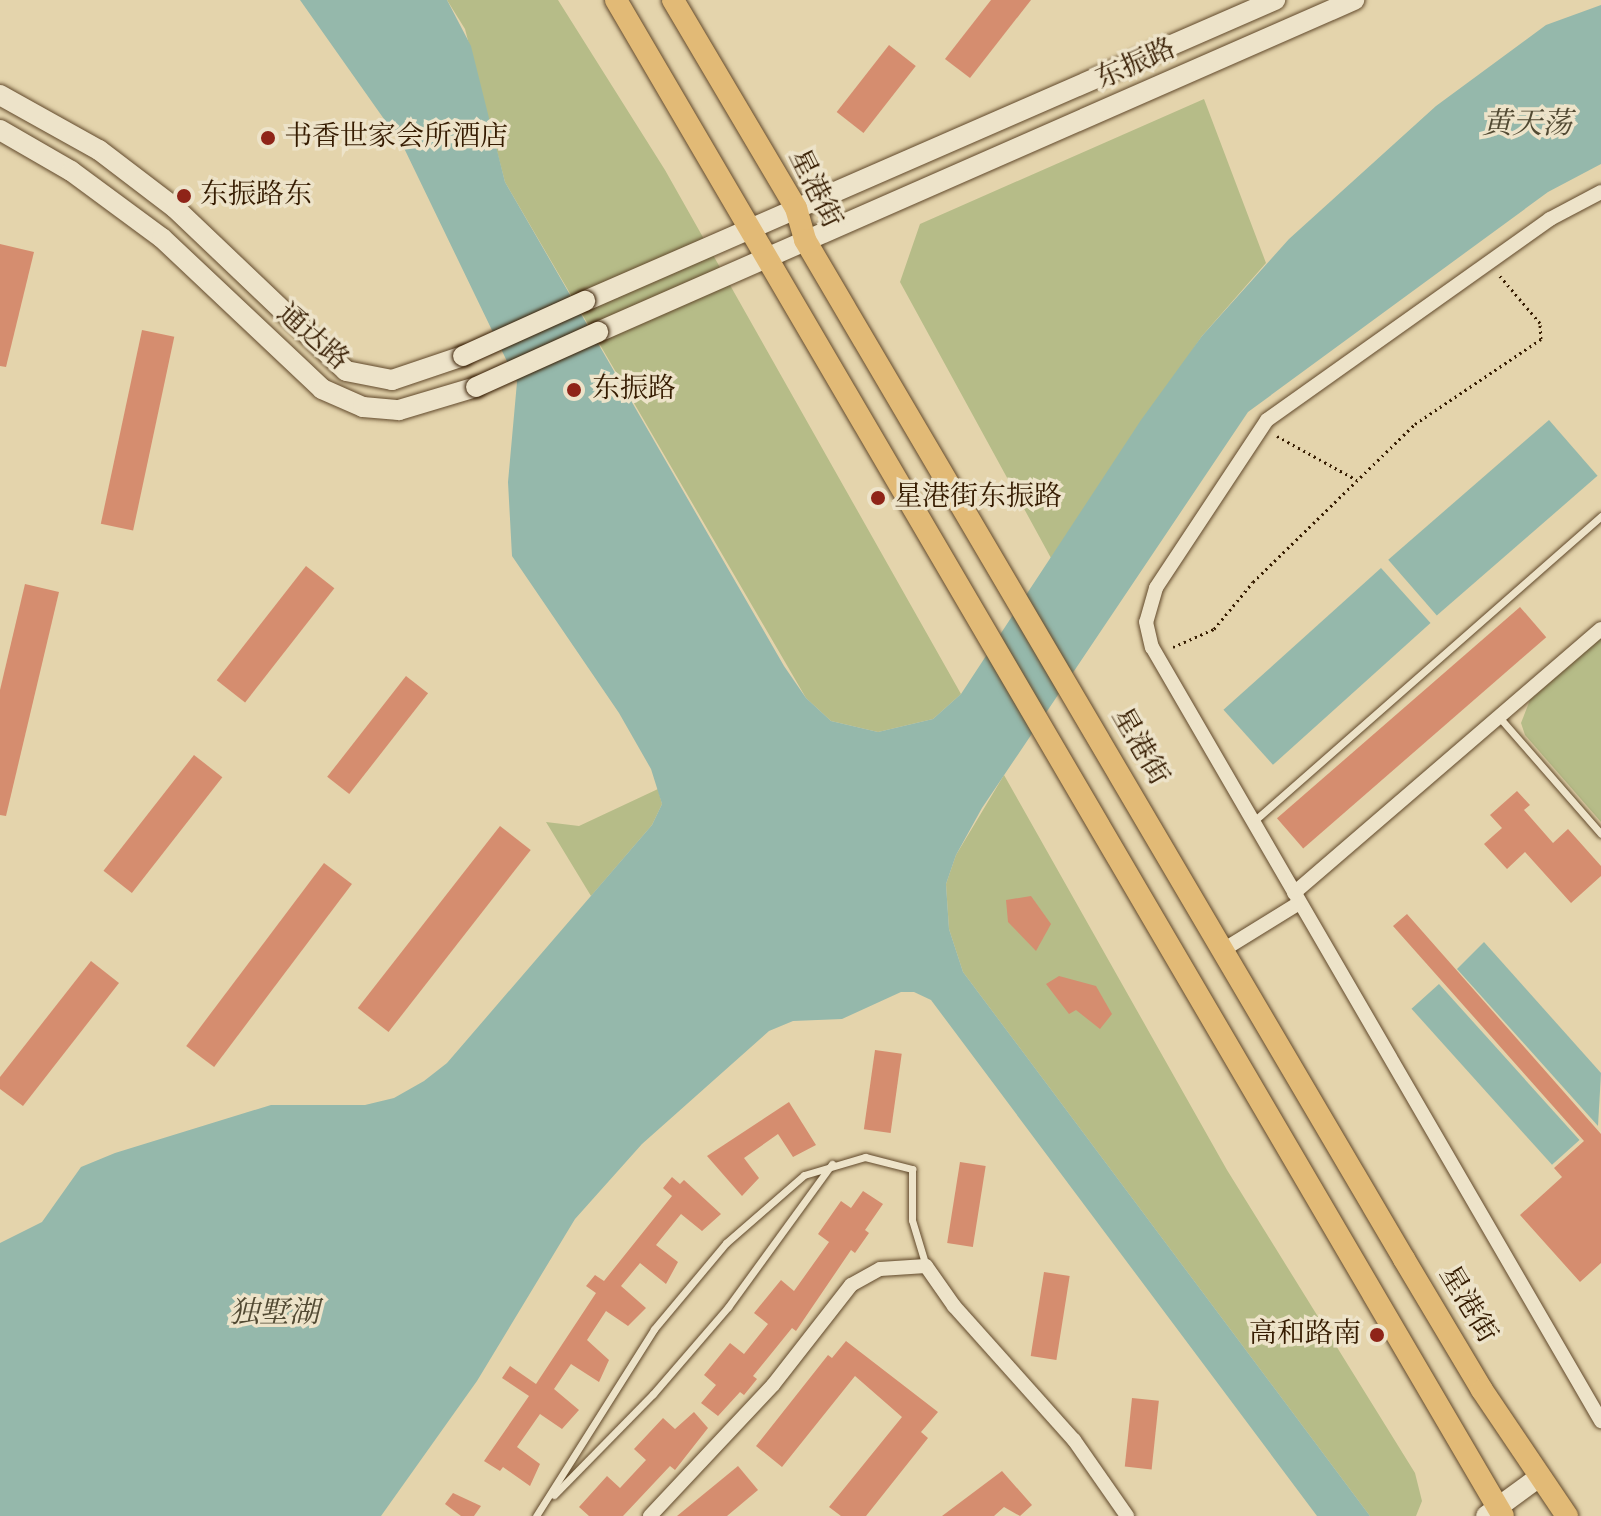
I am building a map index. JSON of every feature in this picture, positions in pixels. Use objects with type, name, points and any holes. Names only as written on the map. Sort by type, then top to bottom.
[{"type":"main road","points":[[616,0],[750,228],[764,260],[985,637],[1045,731],[1364,1283],[1474,1460],[1496,1513],[1538,1478]]},
{"type":"main road","name":"星港街","points":[[673,0],[796,208],[805,240],[1558,1513]]},
{"type":"main road","name":"东振路","points":[[750,228],[1275,0]]},
{"type":"main road","name":"东振路","points":[[764,260],[1354,0]]},
{"type":"main road","name":"通达路","points":[[0,95],[99,150],[163,199],[346,371],[392,380],[463,356],[750,228]]},
{"type":"main road","name":"通达路","points":[[0,130],[81,178],[162,238],[322,389],[363,407],[399,410],[476,387],[764,260]]},
{"type":"street","points":[[1601,192],[1488,263],[1262,426],[1151,598],[1146,622],[1156,653],[1601,1421]]},
{"type":"street","points":[[1223,950],[1296,898],[1601,629]]},
{"type":"street","points":[[650,1516],[773,1385],[851,1285],[880,1269],[926,1266],[954,1306],[1074,1440],[1127,1516]]},
{"type":"lane","points":[[1253,822],[1601,516]]},
{"type":"lane","points":[[1499,717],[1601,834]]},
{"type":"lane","points":[[545,1505],[606,1399],[685,1291],[762,1207],[804,1175],[832,1164],[881,1158],[912,1169],[912,1220],[926,1266]]},
{"type":"lane","points":[[536,1516],[680,1364],[763,1262],[832,1164]]},
{"type":"path","points":[[1156,653],[1206,636],[1357,480],[1422,418],[1544,334],[1540,323],[1488,263]]},
{"type":"path","points":[[1262,426],[1357,480]]},
{"type":"green space","points":[[447,0],[558,0],[665,170],[961,694],[933,719],[878,732],[831,721],[806,698],[505,182],[465,29]]},
{"type":"green space","points":[[1204,99],[1266,263],[1202,336],[1051,558],[900,282],[920,224]]},
{"type":"green space","points":[[1601,638],[1601,822],[1525,735],[1521,723],[1530,700]]},
{"type":"green space","points":[[1004,775],[1227,1170],[1415,1473],[1422,1501],[1416,1516],[1370,1516],[963,972],[949,929],[946,884],[956,855]]},
{"type":"green space","points":[[658,789],[662,804],[652,825],[591,896],[546,822],[579,826]]},
{"type":"water","points":[[300,0],[447,0],[471,46],[505,182],[784,666],[806,698],[831,721],[878,732],[933,719],[961,694],[1141,420],[1202,336],[1289,239],[1436,106],[1546,25],[1601,5],[1601,164],[1548,192],[1248,412],[982,808],[956,855],[946,884],[949,929],[963,972],[1370,1516],[1317,1516],[931,1000],[914,992],[901,992],[842,1019],[793,1021],[769,1031],[642,1144],[575,1219],[477,1381],[381,1516],[0,1516],[0,1243],[42,1222],[81,1167],[115,1153],[271,1105],[365,1105],[394,1098],[424,1081],[447,1063],[652,825],[662,804],[651,769],[619,713],[512,556],[508,482],[517,382],[403,146]]},
{"type":"water","points":[[1549,420],[1598,476],[1437,616],[1388,560]]},
{"type":"water","points":[[1381,568],[1431,623],[1273,765],[1223,710]]},
{"type":"water","points":[[1484,942],[1601,1073],[1598,1126],[1457,969]]},
{"type":"water","points":[[1439,984],[1580,1140],[1552,1165],[1412,1009]]},
{"type":"building","points":[[991,0],[1031,0],[970,78],[945,59]]},
{"type":"building","points":[[889,45],[916,66],[863,133],[837,112]]},
{"type":"building","points":[[0,244],[34,252],[6,367],[0,366]]},
{"type":"building","points":[[142,330],[174,337],[133,531],[101,524]]},
{"type":"building","points":[[306,566],[334,588],[245,702],[217,680]]},
{"type":"building","points":[[25,584],[59,592],[6,816],[0,815],[0,690]]},
{"type":"building","points":[[1520,607],[1546,637],[1303,848],[1277,818]]},
{"type":"building","points":[[406,676],[428,693],[349,794],[327,777]]},
{"type":"building","points":[[194,755],[222,777],[132,893],[103,871]]},
{"type":"building","points":[[1517,791],[1530,805],[1524,810],[1553,843],[1568,829],[1601,866],[1601,876],[1571,903],[1525,852],[1507,869],[1484,844],[1502,828],[1490,815]]},
{"type":"building","points":[[500,826],[531,850],[389,1032],[358,1008]]},
{"type":"building","points":[[324,863],[352,884],[214,1067],[186,1046]]},
{"type":"building","points":[[1031,896],[1051,924],[1036,951],[1008,922],[1006,900]]},
{"type":"building","points":[[1407,914],[1601,1134],[1601,1263],[1580,1282],[1520,1215],[1562,1177],[1554,1168],[1584,1141],[1393,926]]},
{"type":"building","points":[[91,961],[119,983],[23,1106],[0,1089],[0,1077]]},
{"type":"building","points":[[1059,976],[1096,986],[1112,1014],[1100,1029],[1076,1010],[1069,1014],[1046,984]]},
{"type":"building","points":[[875,1050],[902,1054],[891,1133],[864,1129]]},
{"type":"building","points":[[789,1102],[816,1145],[793,1157],[778,1134],[744,1158],[759,1178],[742,1196],[707,1156]]},
{"type":"building","points":[[960,1162],[986,1166],[973,1247],[947,1243]]},
{"type":"building","points":[[672,1177],[680,1184],[684,1180],[721,1214],[702,1231],[681,1214],[656,1245],[678,1262],[666,1284],[640,1263],[621,1286],[646,1308],[628,1326],[606,1311],[587,1340],[609,1360],[599,1382],[571,1364],[554,1389],[579,1410],[562,1429],[540,1414],[517,1447],[540,1464],[530,1486],[503,1467],[500,1471],[484,1461],[529,1396],[502,1378],[510,1366],[536,1384],[596,1293],[586,1286],[595,1275],[604,1281],[672,1196],[663,1188]]},
{"type":"building","points":[[863,1191],[883,1204],[865,1230],[869,1233],[855,1253],[851,1250],[796,1331],[792,1328],[753,1376],[757,1379],[744,1395],[740,1392],[718,1416],[701,1403],[716,1385],[704,1375],[730,1343],[744,1354],[768,1324],[754,1313],[781,1280],[794,1291],[829,1242],[818,1234],[841,1201],[851,1208]]},
{"type":"building","points":[[1044,1272],[1070,1276],[1056,1360],[1031,1356]]},
{"type":"building","points":[[846,1341],[938,1412],[921,1432],[928,1438],[866,1516],[841,1516],[829,1507],[902,1417],[855,1376],[782,1467],[756,1446],[828,1355],[832,1358]]},
{"type":"building","points":[[1132,1398],[1159,1401],[1152,1469],[1125,1467]]},
{"type":"building","points":[[694,1412],[708,1428],[675,1470],[670,1466],[623,1516],[589,1516],[579,1507],[607,1476],[620,1488],[646,1460],[634,1449],[663,1418],[675,1429]]},
{"type":"building","points":[[738,1466],[758,1490],[727,1516],[677,1516]]},
{"type":"building","points":[[1002,1471],[1032,1505],[1020,1516],[1004,1507],[994,1516],[942,1516]]},
{"type":"building","points":[[453,1493],[481,1506],[474,1516],[461,1516],[445,1504]]},
{"type":"place","name":"书香世家会所酒店","points":[[268,138]]},
{"type":"place","name":"东振路东","points":[[184,196]]},
{"type":"place","name":"东振路","points":[[574,390]]},
{"type":"place","name":"星港街东振路","points":[[878,498]]},
{"type":"place","name":"高和路南","points":[[1377,1335]]},
{"type":"water label","name":"黄天荡","points":[[1527,125]]},
{"type":"water label","name":"独墅湖","points":[[274,1314]]}]
